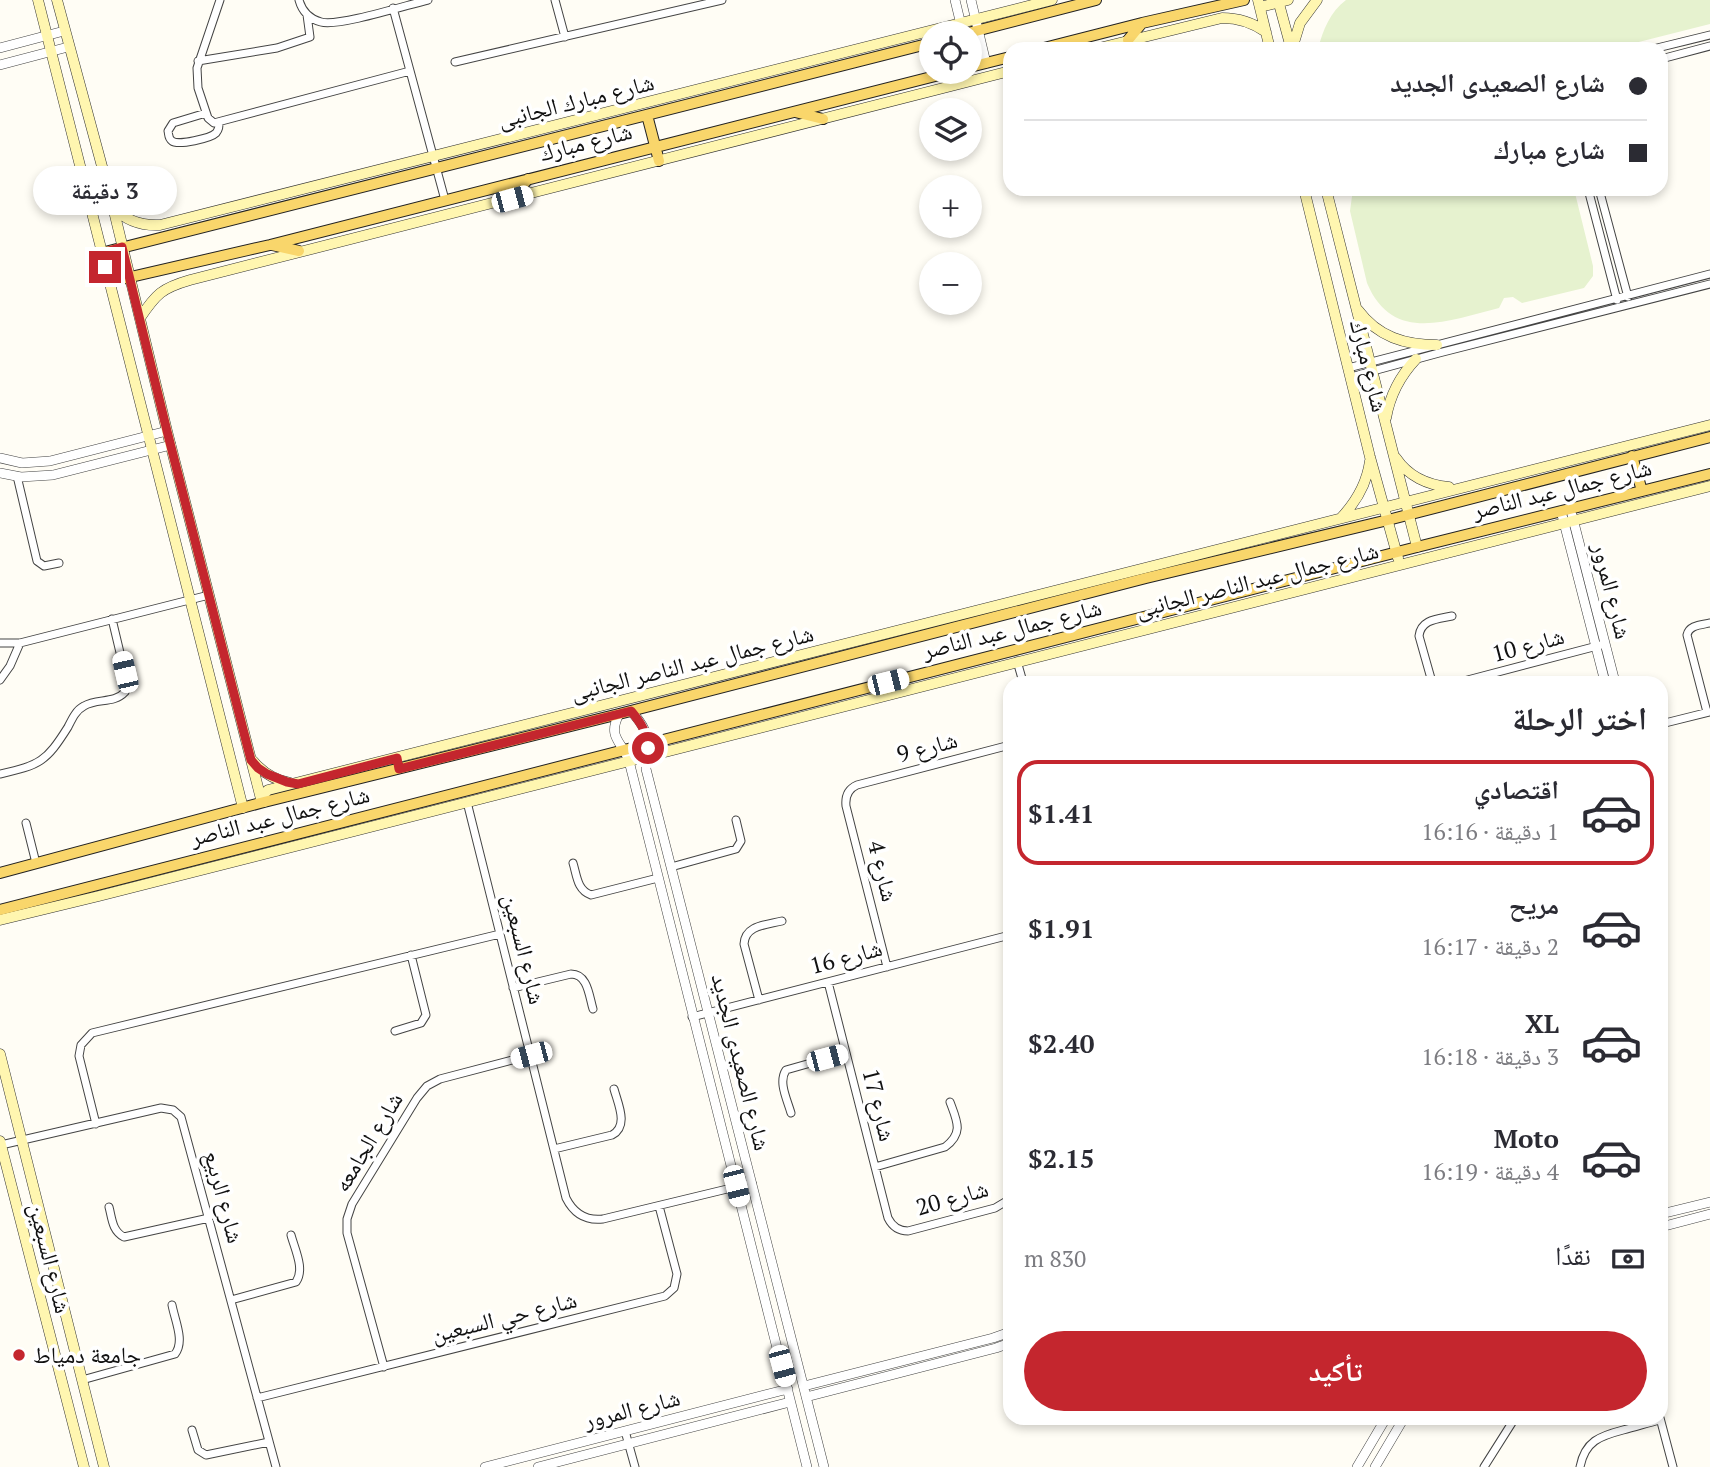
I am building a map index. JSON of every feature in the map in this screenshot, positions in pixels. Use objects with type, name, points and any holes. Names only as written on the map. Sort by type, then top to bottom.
[{"type":"main road","points":[[38,0],[243,808]]},
{"type":"main road","points":[[57,0],[113,207],[167,431],[263,802]]},
{"type":"main road","name":"شارع مبارك الجانبى","points":[[982,24],[1052,0]]},
{"type":"main road","points":[[982,25],[1096,0]]},
{"type":"main road","points":[[1067,42],[1244,0]]},
{"type":"main road","points":[[1293,42],[1300,23],[1317,0]]},
{"type":"main road","points":[[1268,42],[1259,4],[1282,1],[1290,42]]},
{"type":"main road","points":[[1120,42],[1222,18],[1250,22],[1266,32]]},
{"type":"main road","points":[[1128,40],[1142,23]]},
{"type":"main road","name":"شارع مبارك الجانبى","points":[[113,207],[134,222],[160,225],[433,156],[919,40]]},
{"type":"main road","name":"شارع مبارك","points":[[102,253],[919,46]]},
{"type":"main road","points":[[982,63],[1003,59]]},
{"type":"main road","points":[[140,318],[158,294],[176,284],[1003,73]]},
{"type":"main road","name":"شارع مبارك","points":[[109,282],[270,245],[919,80]]},
{"type":"main road","points":[[792,111],[823,119]]},
{"type":"main road","points":[[647,115],[659,161]]},
{"type":"main road","points":[[512,199],[528,178]]},
{"type":"main road","name":"شارع مبارك","points":[[1306,196],[1399,564]]},
{"type":"main road","name":"شارع مبارك","points":[[1328,196],[1417,547]]},
{"type":"main road","points":[[270,245],[299,251]]},
{"type":"main road","points":[[1354,304],[1367,321],[1384,335],[1438,349]]},
{"type":"main road","points":[[1386,426],[1392,394],[1402,375],[1416,359]]},
{"type":"main road","name":"شارع جمال عبد الناصر الجانبى","points":[[1144,573],[1405,501],[1710,425]]},
{"type":"main road","name":"شارع جمال عبد الناصر","points":[[0,873],[398,764],[625,713],[760,678],[1042,599],[1144,573],[1388,520],[1710,437]]},
{"type":"main road","points":[[1392,453],[1407,471],[1428,483],[1463,486]]},
{"type":"main road","points":[[1340,518],[1354,503],[1363,486],[1370,457]]},
{"type":"main road","points":[[1632,457],[1642,491]]},
{"type":"main road","points":[[1528,471],[1531,483]]},
{"type":"main road","name":"شارع جمال عبد الناصر","points":[[0,910],[97,890],[627,755],[648,744],[1396,552],[1567,515],[1642,491],[1710,474]]},
{"type":"main road","name":"شارع جمال عبد الناصر الجانبى","points":[[627,755],[646,756],[1399,564],[1567,515],[1710,486]]},
{"type":"main road","name":"شارع جمال عبد الناصر الجانبى","points":[[263,802],[266,791],[398,764],[756,666],[949,623]]},
{"type":"main road","points":[[756,666],[760,678]]},
{"type":"main road","points":[[251,760],[267,774],[298,784]]},
{"type":"main road","points":[[403,812],[467,802],[521,782]]},
{"type":"main road","points":[[0,920],[97,890]]},
{"type":"main road","name":"شارع السبعين","points":[[0,1054],[104,1467]]},
{"type":"main road","name":"شارع السبعين","points":[[1,1143],[84,1467]]},
{"type":"street","points":[[220,0],[198,61],[197,82],[211,122],[410,71]]},
{"type":"street","points":[[198,61],[277,48],[310,37],[307,14],[299,0]]},
{"type":"street","points":[[307,14],[323,23],[335,23],[428,0]]},
{"type":"street","points":[[555,0],[565,37]]},
{"type":"street","points":[[455,62],[722,0]]},
{"type":"street","points":[[955,0],[966,21]]},
{"type":"street","points":[[970,21],[971,0]]},
{"type":"street","points":[[393,8],[445,200]]},
{"type":"street","points":[[0,48],[64,31]]},
{"type":"street","points":[[1668,45],[1710,35]]},
{"type":"street","points":[[1668,57],[1710,46]]},
{"type":"street","points":[[0,65],[68,47]]},
{"type":"street","points":[[982,55],[986,63]]},
{"type":"street","points":[[206,113],[173,123],[168,131],[169,137],[174,142],[181,143],[212,136],[217,132],[219,122]]},
{"type":"street","points":[[1590,196],[1619,308]]},
{"type":"street","points":[[1601,196],[1630,305]]},
{"type":"street","points":[[1350,373],[1710,274]]},
{"type":"street","points":[[1370,367],[1416,359],[1438,349],[1619,308],[1710,284]]},
{"type":"street","points":[[0,458],[22,463],[50,461],[167,431]]},
{"type":"street","points":[[0,474],[16,477],[53,475],[171,445]]},
{"type":"street","points":[[16,477],[37,561],[44,566],[59,563]]},
{"type":"street","name":"شارع المرور","points":[[1567,515],[1601,645],[1613,676]]},
{"type":"street","points":[[0,643],[20,643],[209,595]]},
{"type":"street","points":[[1430,676],[1419,636],[1420,630],[1428,621],[1452,616]]},
{"type":"street","points":[[0,775],[30,767],[43,760],[81,708],[89,703],[116,699],[125,692],[127,682],[112,619]]},
{"type":"street","points":[[1668,722],[1708,712],[1687,635],[1688,630],[1710,623]]},
{"type":"street","points":[[0,680],[10,666],[20,643]]},
{"type":"street","name":"شارع المرور","points":[[1601,645],[1604,676]]},
{"type":"street","name":"شارع 10","points":[[1486,676],[1601,645]]},
{"type":"street","points":[[1017,661],[1021,676]]},
{"type":"street","points":[[625,713],[644,729],[648,744]]},
{"type":"street","name":"شارع الصعيدى الجديد","points":[[625,713],[615,723],[614,732],[618,744],[627,755],[790,1402],[809,1467]]},
{"type":"street","name":"شارع الصعيدى الجديد","points":[[648,744],[647,773],[824,1466]]},
{"type":"street","name":"شارع 9","points":[[853,786],[1003,747]]},
{"type":"street","name":"شارع 4","points":[[853,786],[846,803],[887,967]]},
{"type":"street","name":"شارع السبعين","points":[[467,802],[566,1198],[573,1209],[580,1216],[603,1220],[751,1182]]},
{"type":"street","points":[[671,867],[736,849],[741,841],[736,820]]},
{"type":"street","points":[[26,823],[36,863]]},
{"type":"street","points":[[573,863],[580,887],[591,895],[658,878]]},
{"type":"street","points":[[759,1000],[744,938],[747,932],[754,928],[782,921]]},
{"type":"street","points":[[96,1124],[79,1056],[81,1045],[92,1033],[500,934]]},
{"type":"street","name":"شارع 16","points":[[692,1017],[1003,937]]},
{"type":"street","points":[[396,1031],[418,1024],[425,1018],[426,1012],[411,956]]},
{"type":"street","points":[[513,988],[577,974],[584,980],[593,1010]]},
{"type":"street","name":"شارع 17","points":[[828,982],[890,1222],[903,1231]]},
{"type":"street","points":[[791,1113],[782,1082],[784,1072],[789,1068],[846,1053]]},
{"type":"street","name":"شارع الجامعه","points":[[384,1367],[346,1233],[352,1204],[417,1097],[427,1086],[440,1079],[531,1055]]},
{"type":"street","points":[[554,1149],[618,1132],[622,1121],[614,1089]]},
{"type":"street","points":[[875,1167],[949,1144],[958,1127],[950,1102]]},
{"type":"street","name":"شارع الربيع","points":[[1,1143],[161,1108],[176,1113],[184,1122],[276,1467]]},
{"type":"street","points":[[1668,1212],[1710,1202]]},
{"type":"street","name":"شارع 20","points":[[903,1231],[995,1208],[1003,1203]]},
{"type":"street","name":"شارع حي السبعين","points":[[257,1398],[665,1296],[674,1288],[677,1274],[659,1206]]},
{"type":"street","points":[[109,1207],[114,1228],[124,1237],[209,1218]]},
{"type":"street","points":[[1668,1225],[1710,1214]]},
{"type":"street","points":[[231,1300],[296,1282],[300,1270],[291,1235]]},
{"type":"street","points":[[82,1380],[175,1354],[180,1341],[172,1305]]},
{"type":"street","points":[[804,1386],[1003,1334]]},
{"type":"street","points":[[806,1397],[1003,1346]]},
{"type":"street","name":"شارع المرور","points":[[485,1467],[788,1389]]},
{"type":"street","name":"شارع المرور","points":[[538,1467],[790,1402]]},
{"type":"street","points":[[1357,1467],[1382,1425]]},
{"type":"street","points":[[1375,1467],[1400,1425]]},
{"type":"street","points":[[1484,1467],[1511,1425]]},
{"type":"street","points":[[1580,1467],[1586,1449],[1598,1438],[1638,1425]]},
{"type":"street","points":[[1662,1425],[1673,1467]]},
{"type":"street","points":[[192,1430],[198,1450],[206,1455],[269,1442]]},
{"type":"street","points":[[625,1431],[635,1467]]},
{"type":"street","points":[[809,1467],[824,1466]]},
{"type":"green space","points":[[1346,0],[1710,0],[1710,24],[1639,42],[1320,42],[1336,10]]},
{"type":"green space","points":[[1352,196],[1576,196],[1593,266],[1593,276],[1584,288],[1522,303],[1513,297],[1504,298],[1499,308],[1461,318],[1424,323],[1407,321],[1392,315],[1378,302],[1367,283],[1350,211]]},
{"type":"place","name":"جامعة دمياط","points":[[19,1355]]},
{"type":"route","points":[[105,267],[102,253],[122,247],[251,760],[258,768],[277,779],[298,784],[397,758],[399,769],[631,711],[644,729],[648,748]]}]
